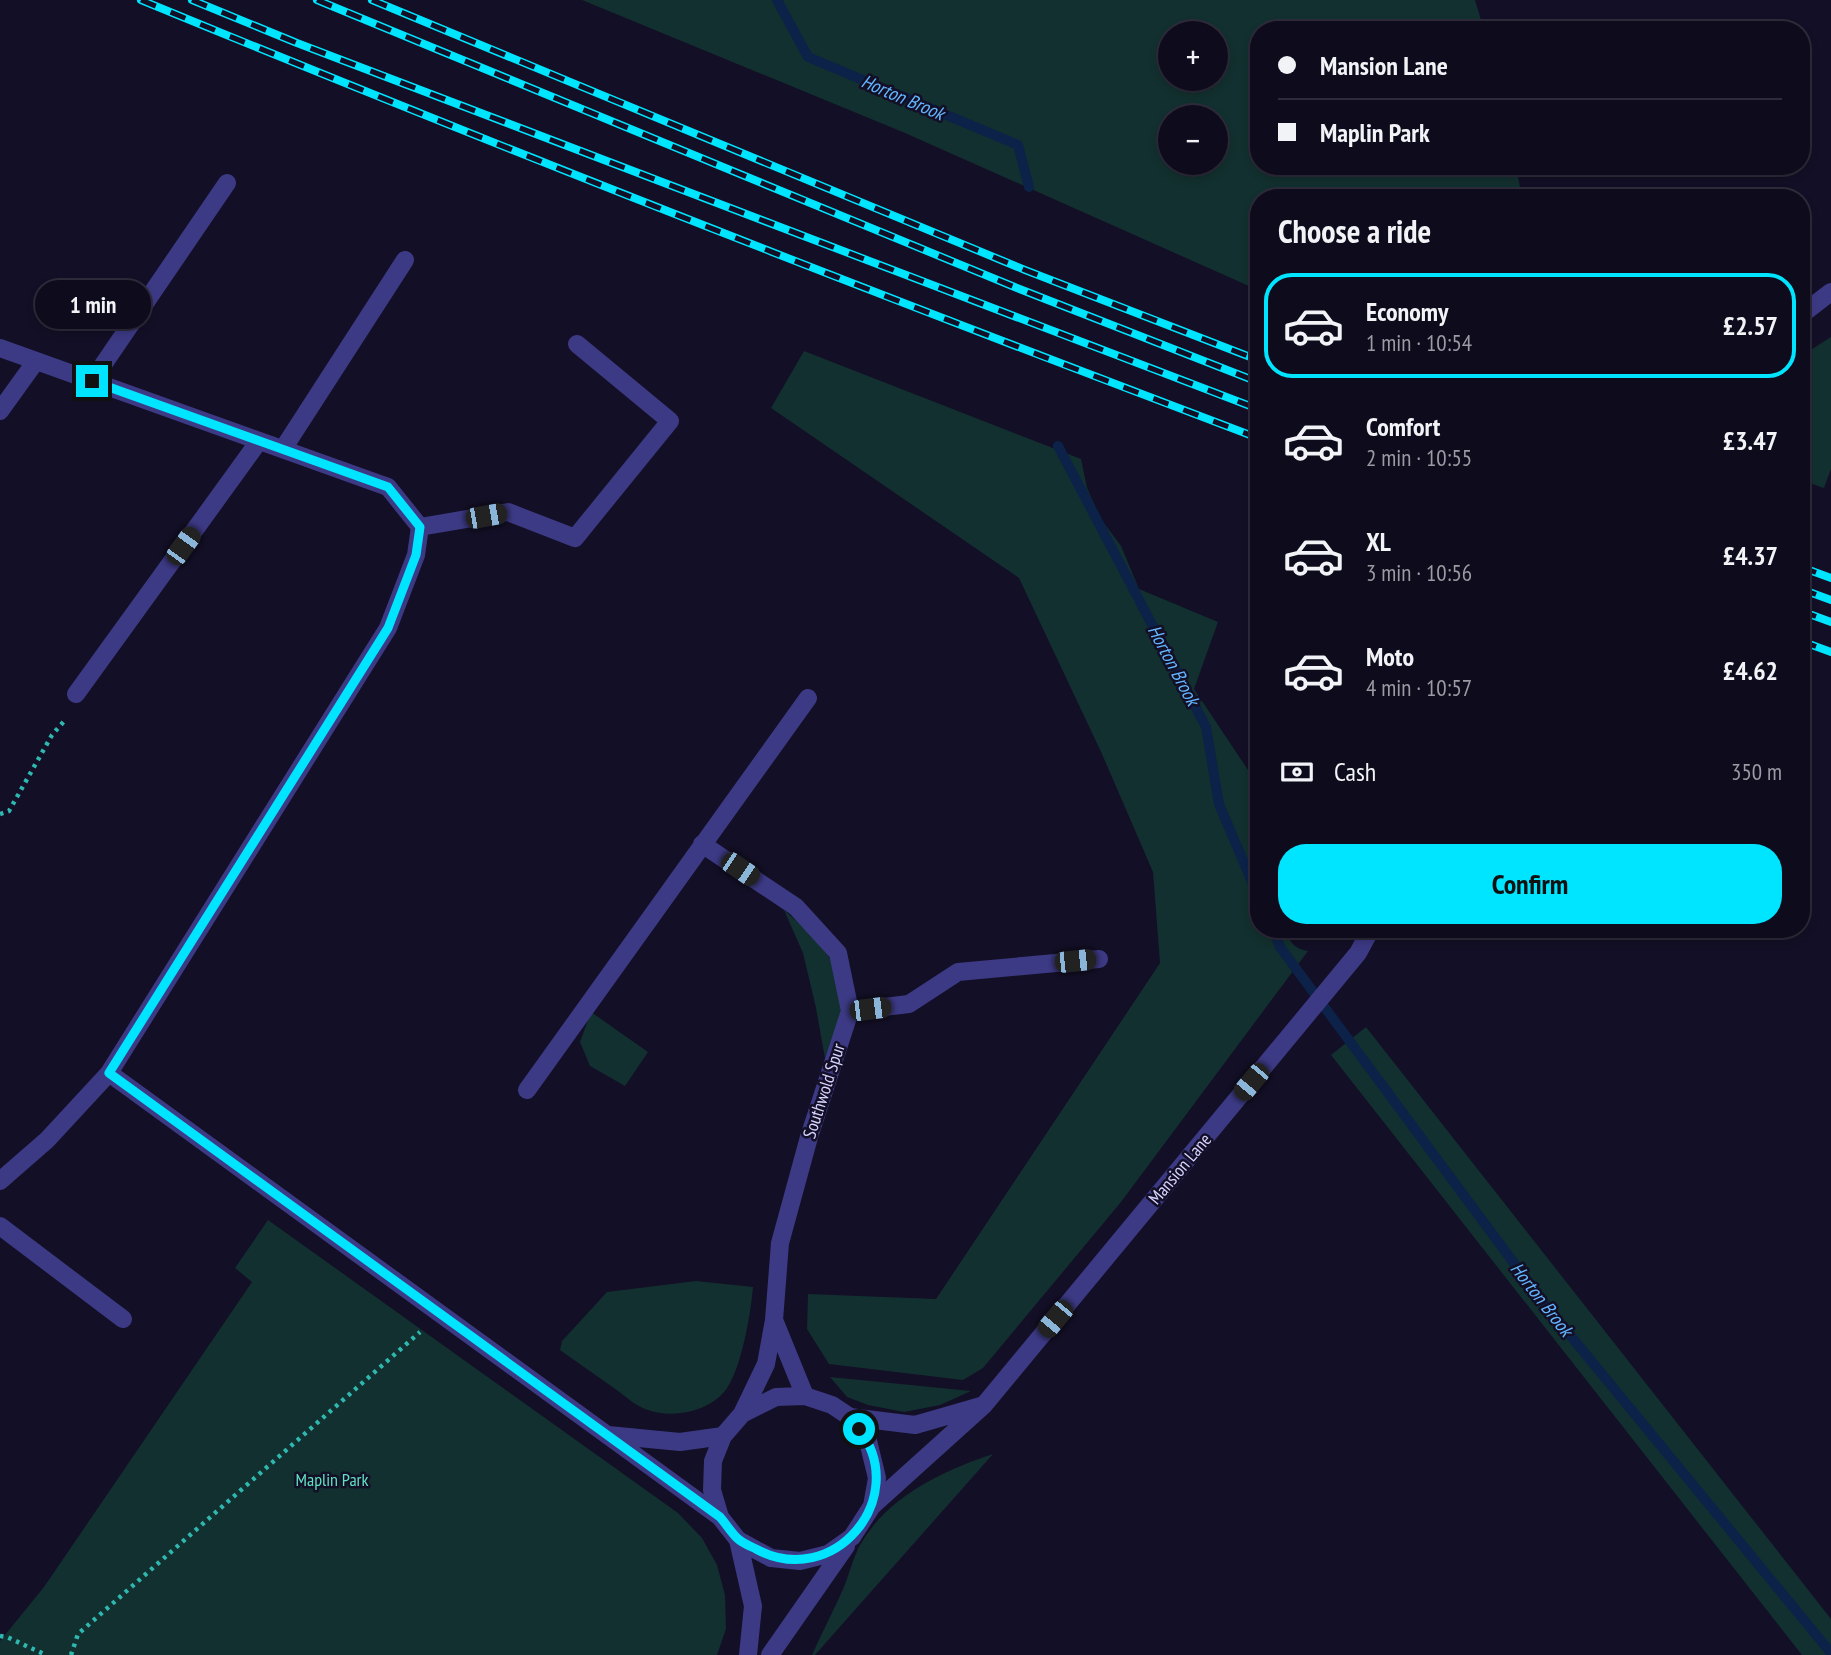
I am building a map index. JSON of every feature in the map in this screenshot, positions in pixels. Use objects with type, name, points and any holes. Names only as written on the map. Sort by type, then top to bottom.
[{"type":"street","points":[[92,381],[227,183]]},
{"type":"street","points":[[283,449],[405,260]]},
{"type":"street","points":[[1810,308],[1831,292]]},
{"type":"street","points":[[420,527],[508,512],[575,538],[670,421],[577,344]]},
{"type":"street","points":[[0,348],[388,487],[420,527],[416,555],[388,628],[109,1073],[47,1140],[0,1181]]},
{"type":"street","points":[[0,411],[36,360]]},
{"type":"street","points":[[76,694],[259,441]]},
{"type":"street","points":[[527,1090],[807,698]]},
{"type":"street","name":"Southwold Spur","points":[[702,844],[796,907],[838,953],[850,1011],[809,1136],[779,1243],[774,1320],[766,1364],[742,1414]]},
{"type":"street","name":"Mansion Lane","points":[[872,1507],[877,1478],[868,1441],[850,1418],[832,1405],[805,1396],[776,1397],[742,1414],[723,1436],[713,1461],[712,1490],[720,1517],[738,1540],[771,1558],[800,1561],[828,1554],[852,1537],[872,1507],[984,1405],[1350,964],[1366,938]]},
{"type":"street","points":[[850,1011],[909,1004],[958,972],[1099,959]]},
{"type":"street","points":[[109,1073],[720,1517]]},
{"type":"street","points":[[0,1226],[123,1319]]},
{"type":"street","points":[[774,1320],[805,1396]]},
{"type":"street","name":"Mansion Lane","points":[[850,1418],[915,1425],[984,1405]]},
{"type":"street","points":[[608,1435],[680,1442],[723,1436]]},
{"type":"street","points":[[770,1655],[852,1537]]},
{"type":"street","points":[[738,1540],[753,1606],[748,1655]]},
{"type":"path","points":[[0,814],[9,811],[51,735],[69,716],[76,694]]},
{"type":"path","points":[[71,1655],[78,1634],[440,1314]]},
{"type":"path","points":[[0,1636],[46,1655]]},
{"type":"green space","points":[[582,0],[1475,0],[1481,21],[1250,21],[1250,175],[1518,175],[1520,189],[1250,189],[1250,286],[905,133]]},
{"type":"green space","points":[[1831,337],[1831,469],[1824,488],[1810,483],[1810,350]]},
{"type":"green space","points":[[804,351],[1081,459],[1087,488],[1101,519],[1121,546],[1139,589],[1218,622],[1194,689],[1250,773],[1250,938],[1289,938],[1299,949],[1308,951],[1121,1202],[983,1368],[963,1380],[829,1364],[807,1329],[808,1294],[936,1299],[1160,963],[1153,872],[1102,754],[1019,578],[771,408]]},
{"type":"green space","points":[[784,910],[822,947],[837,974],[841,989],[840,1027],[826,1064],[803,953]]},
{"type":"green space","points":[[591,1012],[648,1052],[625,1086],[590,1066],[580,1042]]},
{"type":"green space","points":[[1366,1027],[1831,1619],[1831,1655],[1802,1655],[1331,1055]]},
{"type":"green space","name":"Maplin Park","points":[[268,1220],[678,1513],[702,1538],[717,1565],[725,1595],[726,1629],[717,1655],[0,1655],[0,1641],[44,1587],[252,1282],[235,1268]]},
{"type":"green space","points":[[696,1281],[753,1287],[736,1370],[725,1391],[708,1405],[677,1414],[645,1409],[560,1350],[562,1341],[607,1292]]},
{"type":"green space","points":[[830,1377],[971,1391],[940,1405],[904,1412],[868,1405],[847,1397]]},
{"type":"green space","points":[[993,1454],[815,1655],[812,1655],[844,1587],[859,1547],[870,1529],[900,1500],[917,1488],[954,1469]]},
{"type":"waterway","name":"Horton Brook","points":[[777,0],[808,57],[1018,145],[1029,187]]},
{"type":"waterway","name":"Horton Brook","points":[[1058,446],[1206,727],[1219,804],[1250,877]]},
{"type":"waterway","name":"Horton Brook","points":[[1276,938],[1280,947],[1542,1301],[1831,1653]]},
{"type":"railway","points":[[141,0],[698,223],[1250,435]]},
{"type":"railway","points":[[192,0],[297,43],[1250,406]]},
{"type":"railway","points":[[317,0],[1017,288],[1250,379]]},
{"type":"railway","points":[[372,0],[1025,270],[1250,357]]},
{"type":"railway","points":[[1810,570],[1831,578]]},
{"type":"railway","points":[[1810,592],[1831,600]]},
{"type":"railway","points":[[1810,614],[1831,622]]},
{"type":"railway","points":[[1810,644],[1831,652]]},
{"type":"route","points":[[92,381],[388,487],[420,527],[416,555],[388,628],[109,1073],[720,1517],[738,1540],[771,1558],[800,1561],[828,1554],[852,1537],[872,1507],[877,1478],[868,1441],[859,1429]]}]
